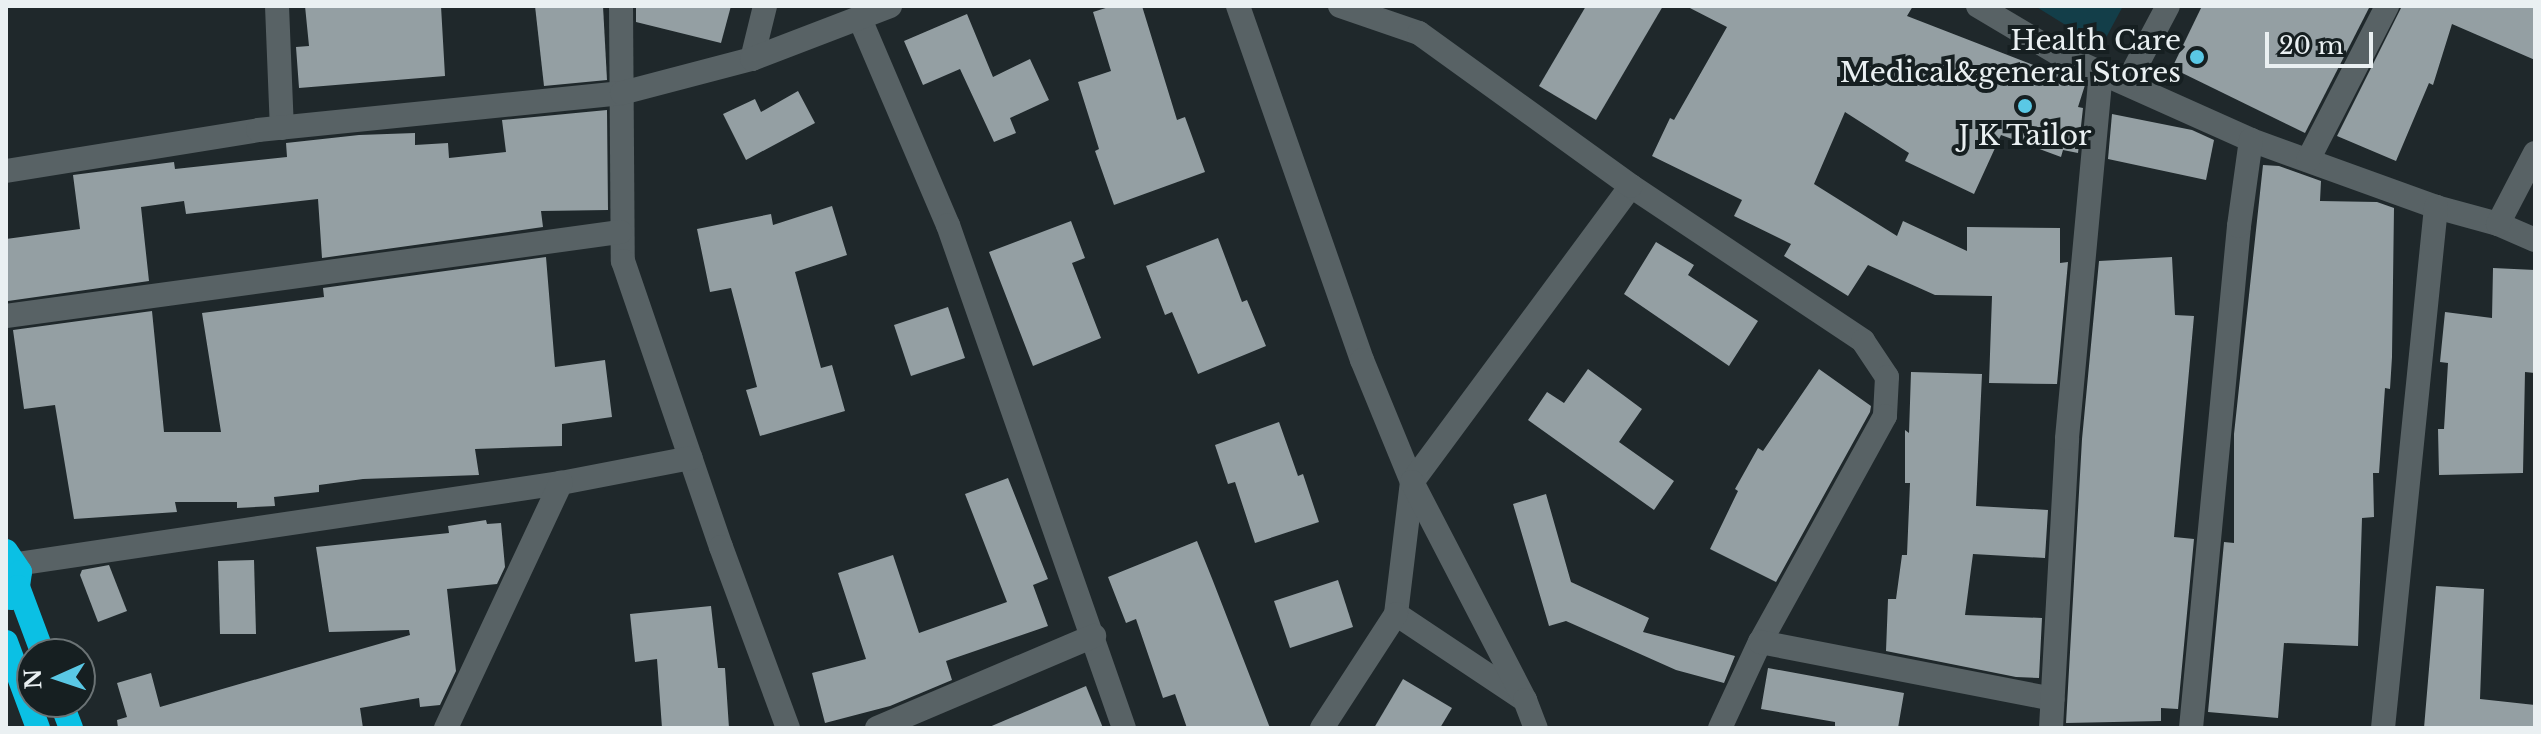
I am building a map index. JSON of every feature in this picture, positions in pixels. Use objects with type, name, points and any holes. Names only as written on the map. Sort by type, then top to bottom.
[{"type":"highway","points":[[12,576],[37,638]]},
{"type":"highway","points":[[6,642],[38,728]]},
{"type":"street","points":[[277,6],[282,128]]},
{"type":"street","points":[[621,6],[620,232],[623,261],[788,728]]},
{"type":"street","points":[[752,59],[765,6]]},
{"type":"street","points":[[6,171],[282,128],[622,93],[752,59],[890,6]]},
{"type":"street","points":[[1238,6],[1362,360],[1412,482],[1525,700],[1536,728]]},
{"type":"street","points":[[1340,6],[1419,33],[1631,186],[1863,341],[1887,377],[1885,416],[1760,642],[1720,728]]},
{"type":"street","points":[[1978,6],[2059,54],[2251,140],[2436,207],[2498,224],[2535,240]]},
{"type":"street","points":[[2127,83],[2168,6]]},
{"type":"street","points":[[2308,160],[2387,6]]},
{"type":"street","points":[[860,19],[948,225],[1124,728]]},
{"type":"street","points":[[2051,728],[2067,438],[2101,73]]},
{"type":"street","points":[[2191,728],[2239,226],[2251,140]]},
{"type":"street","points":[[2498,224],[2535,153]]},
{"type":"street","points":[[1322,728],[1396,614],[1412,482],[1631,186]]},
{"type":"street","points":[[2383,728],[2436,207]]},
{"type":"street","points":[[6,316],[620,232]]},
{"type":"street","points":[[12,576],[691,458]]},
{"type":"street","points":[[446,728],[561,483]]},
{"type":"street","points":[[1396,614],[1525,700]]},
{"type":"street","points":[[877,728],[1094,636]]},
{"type":"street","points":[[1760,642],[2052,699]]},
{"type":"shaded area","points":[[2035,6],[2123,6],[2101,47]]},
{"type":"building","points":[[305,6],[441,6],[445,76],[299,88],[296,47],[309,46]]},
{"type":"building","points":[[535,6],[603,6],[607,80],[544,86]]},
{"type":"building","points":[[636,6],[731,6],[721,43],[636,22]]},
{"type":"building","points":[[1112,6],[1142,6],[1177,120],[1185,117],[1205,172],[1114,205],[1095,151],[1099,149],[1078,82],[1111,71],[1093,12]]},
{"type":"building","points":[[1586,6],[1663,6],[1596,120],[1539,86]]},
{"type":"building","points":[[1686,6],[1913,6],[1907,16],[2085,85],[2078,107],[2083,108],[2078,153],[2063,150],[2061,157],[2001,135],[1974,194],[1905,161],[1909,153],[1845,112],[1814,184],[1897,236],[1903,221],[1967,251],[1967,227],[2060,228],[2060,263],[2068,262],[2057,384],[1989,383],[1992,296],[1935,295],[1868,265],[1848,296],[1784,256],[1791,244],[1734,216],[1742,200],[1652,156],[1670,118],[1674,120],[1727,27]]},
{"type":"building","points":[[2202,6],[2370,6],[2305,133],[2172,68]]},
{"type":"building","points":[[2402,6],[2535,6],[2535,60],[2452,24],[2433,85],[2429,83],[2396,161],[2337,136]]},
{"type":"building","points":[[967,14],[993,77],[1030,59],[1049,100],[1010,118],[1016,133],[994,142],[960,69],[923,85],[904,41]]},
{"type":"building","points":[[798,91],[815,123],[746,160],[723,114],[755,99],[761,112]]},
{"type":"building","points":[[607,110],[608,210],[541,211],[543,227],[322,258],[318,199],[186,214],[184,201],[141,207],[149,281],[8,301],[6,239],[80,229],[73,175],[174,162],[175,169],[287,157],[286,143],[359,135],[415,133],[415,145],[448,143],[449,158],[506,152],[502,120]]},
{"type":"building","points":[[2112,114],[2192,130],[2214,140],[2206,180],[2108,159]]},
{"type":"building","points":[[2263,165],[2279,166],[2321,181],[2320,201],[2377,202],[2394,208],[2390,389],[2385,388],[2379,473],[2373,473],[2374,517],[2362,518],[2358,646],[2284,643],[2278,718],[2208,712],[2224,542],[2234,543],[2234,434]]},
{"type":"building","points":[[832,206],[847,255],[795,272],[821,368],[832,365],[845,411],[760,436],[746,390],[757,387],[731,288],[710,292],[697,229],[771,214],[773,225]]},
{"type":"building","points":[[1071,221],[1085,258],[1072,263],[1101,338],[1033,366],[989,252]]},
{"type":"building","points":[[1218,238],[1242,302],[1247,300],[1266,346],[1198,374],[1172,312],[1165,315],[1146,266]]},
{"type":"building","points":[[1656,242],[1694,265],[1688,275],[1758,321],[1729,366],[1624,294]]},
{"type":"building","points":[[546,257],[555,367],[605,360],[612,417],[562,424],[562,446],[475,449],[479,475],[363,479],[319,485],[319,492],[274,497],[275,506],[237,508],[237,502],[175,502],[177,512],[74,519],[55,405],[24,409],[13,330],[152,311],[164,432],[221,432],[202,313],[324,297],[323,288]]},
{"type":"building","points":[[2172,257],[2175,315],[2194,316],[2174,537],[2194,539],[2178,709],[2161,708],[2161,721],[2066,723],[2082,439],[2099,261]]},
{"type":"building","points":[[2493,268],[2535,270],[2535,373],[2525,372],[2523,473],[2439,475],[2438,429],[2444,429],[2448,363],[2440,362],[2445,312],[2492,318]]},
{"type":"building","points":[[948,307],[965,358],[911,376],[894,325]]},
{"type":"building","points":[[1588,369],[1642,409],[1619,442],[1674,481],[1654,510],[1528,420],[1547,392],[1564,403]]},
{"type":"building","points":[[1819,369],[1871,406],[1870,412],[1776,582],[1710,549],[1738,491],[1735,489],[1758,448],[1763,451]]},
{"type":"building","points":[[1911,372],[1982,374],[1976,506],[2048,510],[2045,558],[1973,554],[1965,615],[2042,618],[2039,678],[2016,677],[1886,651],[1888,599],[1896,599],[1902,555],[1907,555],[1910,483],[1905,483],[1905,430],[1909,433]]},
{"type":"building","points":[[1279,422],[1298,476],[1303,474],[1319,522],[1255,543],[1235,482],[1228,484],[1215,445]]},
{"type":"building","points":[[1008,478],[1048,579],[1033,585],[1048,626],[946,661],[952,680],[890,706],[825,723],[812,673],[866,659],[838,573],[893,555],[919,633],[1007,602],[965,494]]},
{"type":"building","points":[[1546,494],[1571,582],[1649,618],[1643,632],[1735,656],[1724,683],[1676,670],[1566,621],[1549,626],[1513,504]]},
{"type":"building","points":[[486,520],[487,524],[501,523],[505,567],[497,584],[447,589],[456,671],[440,705],[420,707],[419,698],[360,708],[363,728],[118,728],[117,720],[127,717],[117,683],[151,673],[160,707],[410,635],[409,630],[329,632],[316,547],[449,533],[448,526]]},
{"type":"building","points":[[1197,541],[1270,728],[1187,728],[1175,694],[1163,698],[1136,619],[1126,623],[1108,577]]},
{"type":"building","points":[[254,560],[256,634],[220,634],[218,561]]},
{"type":"building","points":[[109,565],[127,611],[98,622],[80,575],[82,570]]},
{"type":"building","points":[[1338,580],[1353,627],[1290,648],[1274,601]]},
{"type":"building","points":[[2436,586],[2484,589],[2480,699],[2535,705],[2535,728],[2424,728]]},
{"type":"building","points":[[711,606],[718,668],[725,668],[729,728],[662,728],[657,659],[635,662],[630,614]]},
{"type":"building","points":[[1768,668],[1904,693],[1898,728],[1835,728],[1835,722],[1761,709]]},
{"type":"building","points":[[1403,679],[1452,708],[1440,728],[1374,728]]},
{"type":"building","points":[[1086,686],[1103,728],[987,728]]},
{"type":"place","name":"Health Care Medical&general Stores","points":[[2197,57]]},
{"type":"place","name":"J K Tailor","points":[[2025,106]]}]
